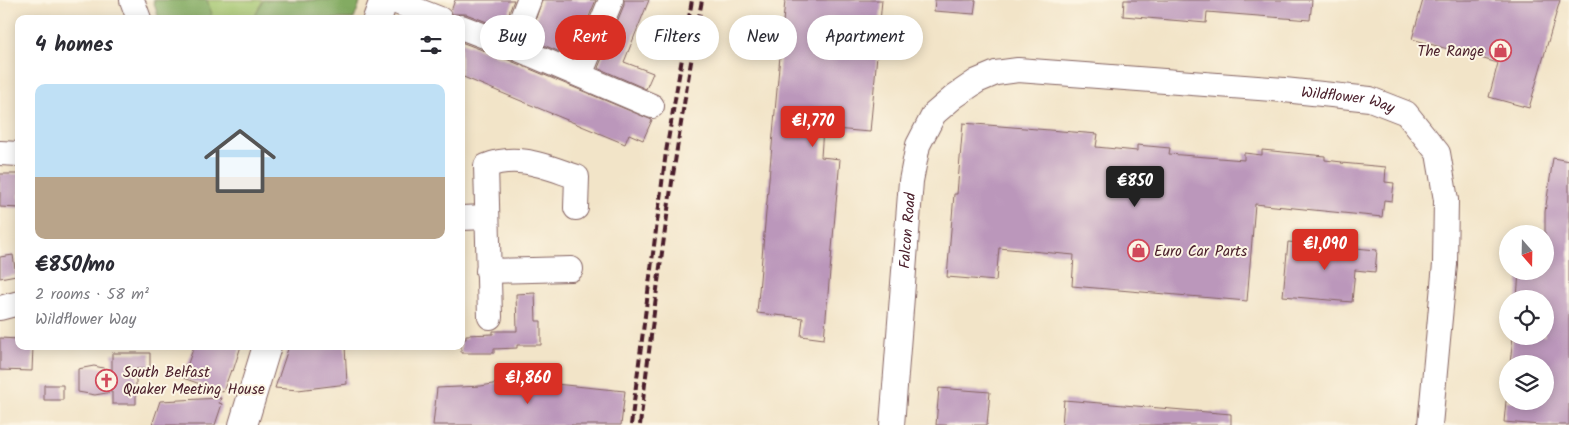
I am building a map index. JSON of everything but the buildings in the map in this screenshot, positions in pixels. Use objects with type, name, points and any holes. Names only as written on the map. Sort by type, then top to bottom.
[{"type":"main road","points":[[378,15],[384,0]]},
{"type":"main road","points":[[243,425],[265,350]]},
{"type":"street","points":[[132,0],[138,15]]},
{"type":"street","points":[[391,0],[430,15]]},
{"type":"street","points":[[523,15],[529,0]]},
{"type":"street","points":[[580,75],[611,0]]},
{"type":"street","points":[[465,29],[480,34]]},
{"type":"street","points":[[544,60],[652,106]]},
{"type":"street","name":"Wildflower Way","points":[[996,73],[1018,70],[1052,72],[1284,90],[1370,99],[1406,113],[1438,153],[1446,200],[1444,264],[1430,425]]},
{"type":"street","name":"Falcon Road","points":[[892,425],[911,181],[918,145],[934,114],[977,80],[996,73]]},
{"type":"street","points":[[0,153],[15,154]]},
{"type":"street","points":[[490,317],[486,166],[499,161],[532,162],[576,177],[576,208]]},
{"type":"street","points":[[465,218],[487,217]]},
{"type":"street","points":[[488,270],[571,269]]},
{"type":"street","points":[[0,308],[15,305]]},
{"type":"green space","points":[[153,0],[361,0],[355,15],[158,15]]},
{"type":"green space","points":[[153,0],[207,0],[212,14],[211,15],[158,15]]},
{"type":"green space","points":[[263,0],[361,0],[355,15],[256,15]]},
{"type":"railway","points":[[631,425],[666,152],[692,0]]},
{"type":"railway","points":[[640,425],[668,212],[702,0]]},
{"type":"place","name":"The Range","points":[[1500,51]]},
{"type":"place","name":"Euro Car Parts","points":[[1138,251]]},
{"type":"place","name":"South Belfast Quaker Meeting House","points":[[107,381]]}]
